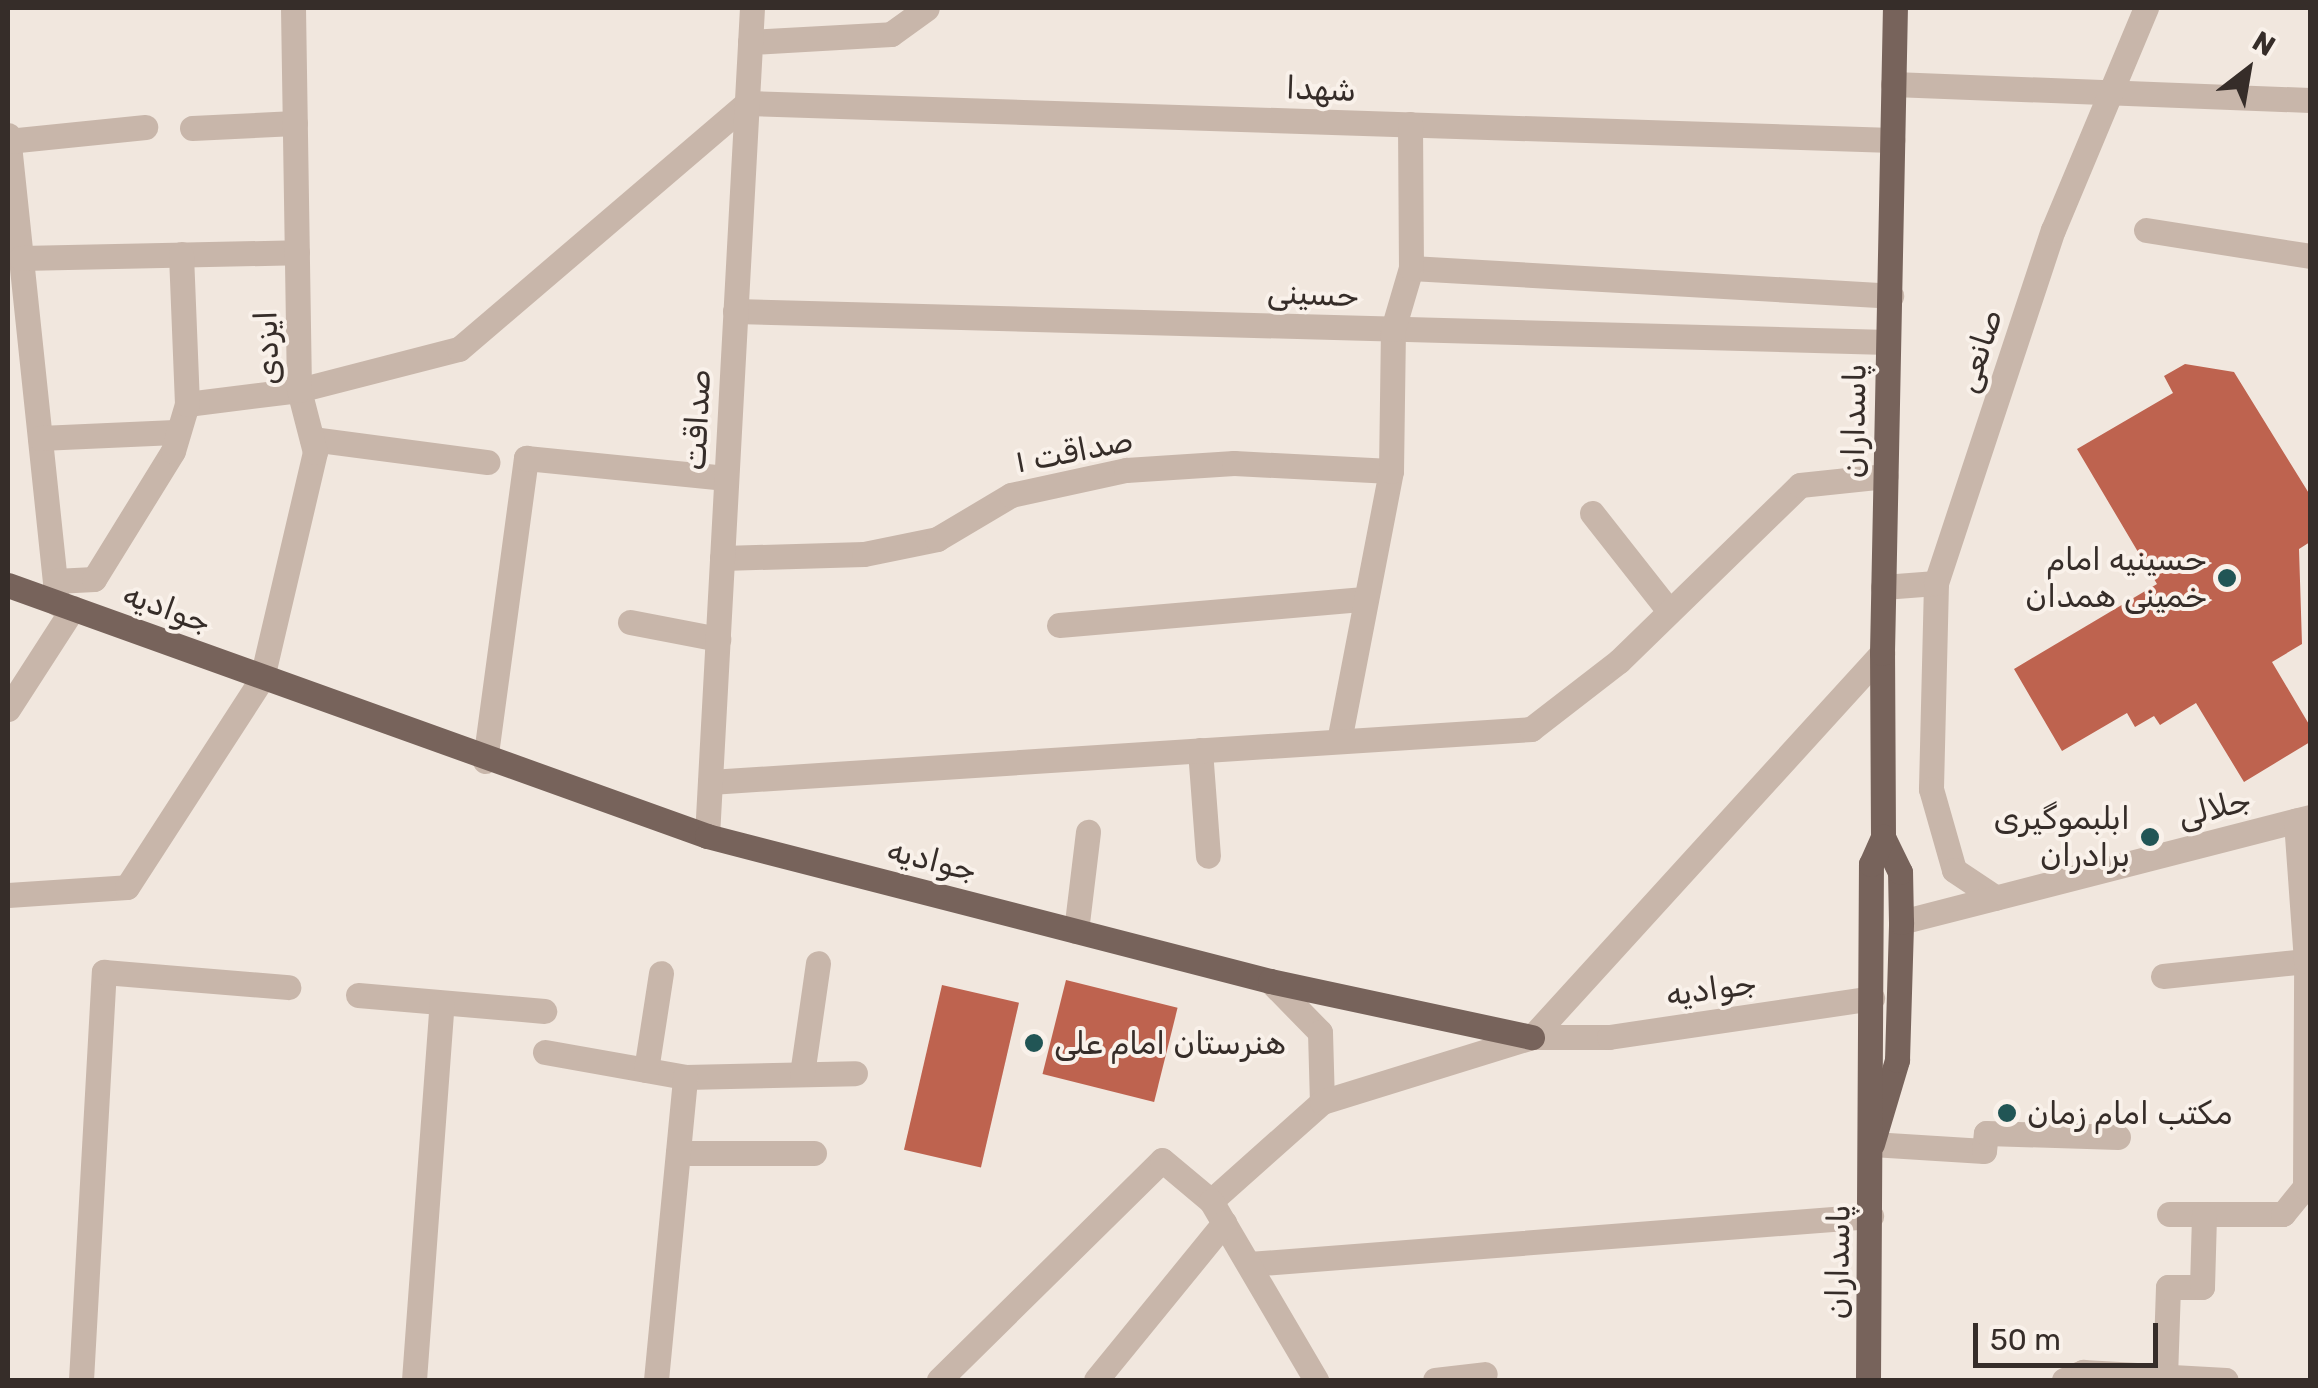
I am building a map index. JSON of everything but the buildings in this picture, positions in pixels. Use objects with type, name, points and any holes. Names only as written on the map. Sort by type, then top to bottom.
[{"type":"main road","name":"پاسداران","points":[[1872,1144],[1897,1060],[1901,922],[1900,872],[1884,837],[1882,653],[1895,8]]},
{"type":"main road","name":"جوادیه","points":[[8,586],[61,597],[262,678],[485,761],[707,836],[1270,981],[1532,1036]]},
{"type":"main road","name":"پاسداران","points":[[1868,1380],[1871,864],[1884,837]]},
{"type":"street","name":"ایزدی","points":[[8,894],[127,887],[262,678],[315,452],[299,390],[294,8]]},
{"type":"street","name":"صداقت","points":[[707,836],[752,8]]},
{"type":"street","points":[[750,42],[891,34],[926,8]]},
{"type":"street","name":"صانعی","points":[[1996,898],[1954,870],[1931,789],[1936,583],[2053,230],[2146,8]]},
{"type":"street","points":[[1893,84],[2310,100]]},
{"type":"street","points":[[187,404],[299,390],[459,349],[747,103]]},
{"type":"street","name":"شهدا","points":[[747,103],[1892,140]]},
{"type":"street","points":[[192,128],[295,123]]},
{"type":"street","points":[[1339,740],[1390,470],[1393,329],[1411,268],[1410,124]]},
{"type":"street","points":[[8,709],[61,597],[16,299],[20,258],[8,139],[145,128]]},
{"type":"street","points":[[2146,230],[2310,256]]},
{"type":"street","points":[[20,258],[296,252]]},
{"type":"street","points":[[61,597],[94,579],[173,451],[175,432],[187,404],[181,254]]},
{"type":"street","points":[[1411,268],[1891,296]]},
{"type":"street","name":"حسینی","points":[[736,311],[1888,342]]},
{"type":"street","points":[[40,438],[175,432]]},
{"type":"street","points":[[312,439],[487,462]]},
{"type":"street","points":[[485,761],[526,458],[726,478]]},
{"type":"street","name":"صداقت ۱","points":[[722,558],[864,554],[937,539],[1010,495],[1126,470],[1234,463],[1390,470]]},
{"type":"street","points":[[710,782],[1531,730],[1619,661],[1800,485],[1886,476]]},
{"type":"street","points":[[1592,513],[1669,610]]},
{"type":"street","points":[[1883,587],[1936,583]]},
{"type":"street","points":[[1059,625],[1364,599]]},
{"type":"street","points":[[630,622],[718,639]]},
{"type":"street","points":[[1096,1380],[1218,1212],[1322,1102],[1532,1036],[1882,653]]},
{"type":"street","points":[[1200,750],[1208,856]]},
{"type":"street","points":[[2170,1214],[2283,1214],[2308,1187],[2303,819]]},
{"type":"street","name":"جلالی","points":[[1901,922],[2303,819]]},
{"type":"street","points":[[1076,931],[1088,832]]},
{"type":"street","points":[[2163,976],[2306,960]]},
{"type":"street","points":[[802,1074],[818,963]]},
{"type":"street","points":[[81,1380],[104,972],[288,986]]},
{"type":"street","points":[[646,1070],[661,973]]},
{"type":"street","points":[[1270,981],[1320,1032],[1322,1102]]},
{"type":"street","points":[[358,996],[544,1011]]},
{"type":"street","name":"جوادیه","points":[[1532,1036],[1609,1037],[1872,998]]},
{"type":"street","points":[[414,1380],[442,1002]]},
{"type":"street","points":[[545,1052],[685,1076],[855,1073]]},
{"type":"street","points":[[656,1380],[685,1076]]},
{"type":"street","points":[[1872,1144],[1984,1152],[1986,1132],[2118,1137]]},
{"type":"street","points":[[678,1153],[814,1153]]},
{"type":"street","points":[[939,1380],[1162,1160],[1218,1212],[1316,1380]]},
{"type":"street","points":[[2165,1377],[2168,1287],[2202,1287],[2204,1214]]},
{"type":"street","points":[[1249,1264],[1871,1216]]},
{"type":"street","points":[[2064,1380],[2082,1372],[2226,1380]]},
{"type":"street","points":[[1435,1380],[1485,1374]]},
{"type":"place","name":"حسینیه امام خمینی همدان","points":[[2227,578]]},
{"type":"place","name":"ابلبموگیری برادران","points":[[2150,837]]},
{"type":"place","name":"هنرستان امام علی","points":[[1034,1043]]},
{"type":"place","name":"مکتب امام زمان","points":[[2007,1113]]}]
